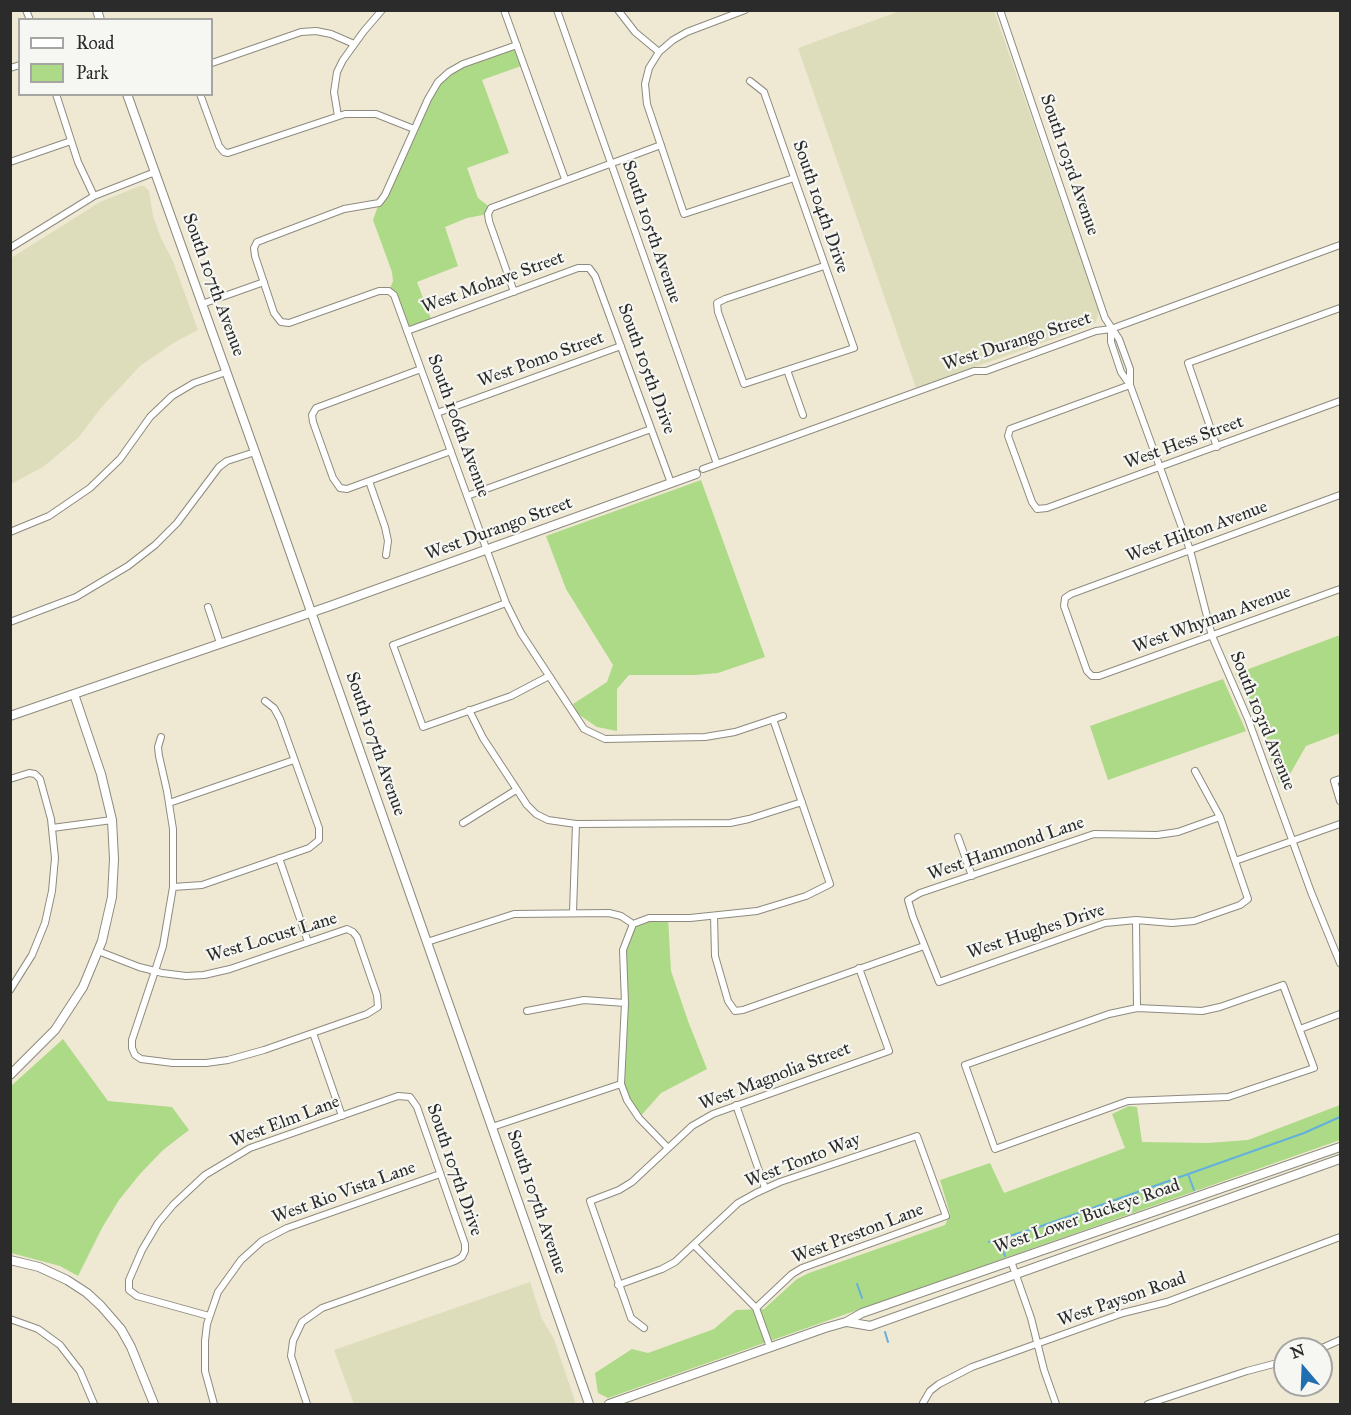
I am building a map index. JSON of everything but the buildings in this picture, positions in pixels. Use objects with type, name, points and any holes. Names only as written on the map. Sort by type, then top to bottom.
[{"type":"main road","name":"South 107th Avenue","points":[[128,96],[589,1404]]},
{"type":"main road","name":"West Lower Buckeye Road","points":[[609,1404],[1341,1147]]},
{"type":"main road","name":"West Lower Buckeye Road","points":[[846,1322],[870,1326],[1341,1160]]},
{"type":"street","points":[[338,116],[334,92],[335,79],[343,60],[382,10]]},
{"type":"street","points":[[504,10],[565,180]]},
{"type":"street","name":"South 105th Avenue","points":[[557,10],[717,464]]},
{"type":"street","points":[[618,10],[635,32],[659,52]]},
{"type":"street","points":[[745,10],[687,32],[659,52],[649,68],[645,84],[646,104],[684,214],[794,178]]},
{"type":"street","name":"South 103rd Avenue","points":[[1000,10],[1111,328],[1111,342],[1121,372],[1130,385],[1191,550],[1212,636],[1248,719],[1341,963]]},
{"type":"street","points":[[213,63],[301,32],[316,31],[331,34],[354,44]]},
{"type":"street","points":[[202,304],[264,282],[254,252],[255,245],[265,238],[344,209],[379,203],[385,195],[434,88],[449,72],[463,64],[517,45]]},
{"type":"street","name":"South 104th Drive","points":[[750,81],[764,92],[854,348],[787,370]]},
{"type":"street","points":[[57,96],[81,171],[94,196]]},
{"type":"street","points":[[201,96],[224,152],[235,152],[338,116],[360,113],[376,114],[414,129]]},
{"type":"street","points":[[10,162],[71,141]]},
{"type":"street","points":[[514,292],[489,221],[489,211],[497,204],[661,145]]},
{"type":"street","points":[[10,248],[94,196],[155,172]]},
{"type":"street","name":"West Durango Street","points":[[220,643],[311,613],[974,371],[986,371],[1341,245]]},
{"type":"street","points":[[802,415],[787,370],[744,384],[718,312],[717,303],[824,266]]},
{"type":"street","name":"West Mohave Street","points":[[407,330],[578,268],[589,268]]},
{"type":"street","name":"South 105th Drive","points":[[589,268],[596,276],[671,483]]},
{"type":"street","name":"South 106th Avenue","points":[[264,282],[276,316],[281,322],[293,322],[379,291],[389,291],[395,298],[506,603],[521,633],[584,729],[605,739],[705,737],[735,732],[773,719]]},
{"type":"street","points":[[1217,447],[1188,363],[1341,308]]},
{"type":"street","name":"West Pomo Street","points":[[437,413],[621,346]]},
{"type":"street","points":[[421,369],[322,405],[314,411],[313,422],[333,478],[340,488],[351,488],[451,451]]},
{"type":"street","points":[[10,532],[33,524],[58,511],[98,482],[127,451],[155,411],[172,396],[194,383],[226,372]]},
{"type":"street","name":"West Hess Street","points":[[1130,385],[1010,429],[1008,436],[1032,502],[1037,509],[1047,508],[1341,401]]},
{"type":"street","points":[[467,496],[651,429]]},
{"type":"street","points":[[10,622],[65,602],[118,573],[147,552],[170,531],[219,467],[227,461],[255,452]]},
{"type":"street","points":[[369,481],[385,527],[388,541],[386,555]]},
{"type":"street","name":"West Hilton Avenue","points":[[1092,676],[1087,671],[1064,606],[1065,598],[1341,495]]},
{"type":"street","name":"West Whyman Avenue","points":[[1092,676],[1099,676],[1341,589]]},
{"type":"street","points":[[506,603],[393,645],[423,727],[520,692],[549,676]]},
{"type":"street","points":[[10,716],[220,643],[208,607]]},
{"type":"street","points":[[11,1074],[55,1030],[83,987],[98,951],[112,897],[114,859],[112,820],[101,774],[74,694]]},
{"type":"street","points":[[173,887],[202,885],[309,848],[319,840],[319,828],[278,714],[265,702]]},
{"type":"street","points":[[469,710],[483,738],[516,790],[531,810],[542,818],[576,824],[730,823],[802,802]]},
{"type":"street","points":[[668,1148],[639,1118],[627,1100],[621,1084],[626,1003],[623,950],[633,924],[649,918],[690,918],[758,911],[782,905],[830,884],[773,719],[783,716]]},
{"type":"street","points":[[161,737],[158,752],[169,803],[174,843],[173,887],[166,930],[132,1040],[133,1051],[141,1059],[163,1062],[194,1064],[216,1062],[252,1054],[313,1033],[342,1116]]},
{"type":"street","points":[[169,803],[294,759]]},
{"type":"street","points":[[1195,771],[1220,817],[1235,861],[1341,824]]},
{"type":"street","points":[[10,779],[29,773],[35,774],[40,779],[52,828],[54,869],[48,913],[32,955],[10,990]]},
{"type":"street","points":[[1337,780],[1341,801]]},
{"type":"street","points":[[463,823],[516,790]]},
{"type":"street","name":"West Hammond Lane","points":[[924,946],[908,900],[920,893],[1094,834],[1157,835],[1178,832],[1220,817]]},
{"type":"street","points":[[52,828],[112,820]]},
{"type":"street","points":[[573,912],[576,824]]},
{"type":"street","points":[[958,837],[972,876]]},
{"type":"street","points":[[279,858],[308,942]]},
{"type":"street","name":"West Hughes Drive","points":[[924,946],[939,982],[1088,927],[1136,920],[1194,921],[1232,908],[1248,899],[1235,861]]},
{"type":"street","points":[[427,942],[514,914],[609,913],[621,916],[633,924]]},
{"type":"street","points":[[714,916],[715,956],[728,1001],[735,1011],[924,946]]},
{"type":"street","points":[[1136,920],[1137,1008]]},
{"type":"street","name":"West Locust Lane","points":[[98,951],[155,971],[186,976],[213,973],[340,930],[351,930],[357,937],[378,999],[378,1007],[367,1014],[313,1033]]},
{"type":"street","name":"West Magnolia Street","points":[[618,1285],[590,1201],[619,1190],[632,1182],[700,1120],[889,1051],[859,968]]},
{"type":"street","points":[[1283,985],[1314,1068],[1228,1097],[1128,1101],[994,1149],[965,1065],[1109,1014],[1137,1008],[1202,1011],[1283,985]]},
{"type":"street","points":[[527,1011],[584,1000],[626,1003]]},
{"type":"street","points":[[1300,1029],[1341,1014]]},
{"type":"street","points":[[492,1127],[621,1084]]},
{"type":"street","name":"West Elm Lane","points":[[209,1316],[136,1296],[129,1290],[129,1280],[152,1232],[173,1205],[205,1175],[250,1148],[398,1096],[410,1097]]},
{"type":"street","name":"South 107th Drive","points":[[307,1404],[291,1356],[293,1341],[302,1322],[322,1308],[455,1261],[464,1254],[465,1244],[417,1107],[410,1097]]},
{"type":"street","points":[[736,1105],[765,1188]]},
{"type":"street","name":"West Tonto Way","points":[[618,1285],[675,1262],[738,1203],[765,1188],[917,1136],[946,1216]]},
{"type":"street","name":"West Rio Vista Lane","points":[[214,1404],[204,1361],[209,1316],[218,1292],[234,1268],[249,1252],[270,1236],[295,1225],[440,1174]]},
{"type":"street","name":"West Preston Lane","points":[[756,1308],[792,1274],[802,1268],[946,1216]]},
{"type":"street","name":"West Payson Road","points":[[922,1403],[930,1391],[972,1367],[1123,1313],[1167,1302],[1341,1237]]},
{"type":"street","points":[[694,1245],[756,1308],[770,1347]]},
{"type":"street","points":[[10,1260],[39,1267],[67,1280],[87,1293],[101,1306],[121,1329],[131,1347],[154,1404]]},
{"type":"street","points":[[1011,1261],[1031,1318],[1056,1404]]},
{"type":"street","points":[[618,1285],[631,1318],[644,1328]]},
{"type":"street","points":[[10,1319],[38,1329],[60,1345],[80,1371],[93,1404]]},
{"type":"street","points":[[1148,1404],[1273,1364]]},
{"type":"shaded area","points":[[900,11],[994,11],[1099,311],[1096,322],[1090,326],[916,388],[798,48]]},
{"type":"shaded area","points":[[144,186],[149,191],[153,216],[173,261],[198,330],[175,342],[140,366],[100,409],[79,437],[43,467],[11,484],[11,258],[100,202]]},
{"type":"shaded area","points":[[530,1282],[542,1319],[554,1339],[575,1404],[354,1404],[334,1350]]},
{"type":"green space","points":[[517,45],[524,65],[482,80],[509,153],[467,168],[478,198],[491,208],[488,214],[467,218],[445,227],[458,266],[417,282],[432,321],[407,331],[389,291],[393,281],[392,272],[373,220],[379,203],[428,99],[449,72]]},
{"type":"green space","points":[[701,480],[765,657],[718,673],[629,675],[617,689],[617,731],[597,727],[578,714],[573,704],[607,682],[613,665],[566,589],[546,536]]},
{"type":"green space","points":[[1340,635],[1340,733],[1306,746],[1286,781],[1279,783],[1252,707],[1235,674]]},
{"type":"green space","points":[[1223,679],[1246,731],[1108,780],[1090,726]]},
{"type":"green space","points":[[668,917],[671,971],[707,1069],[661,1093],[639,1118],[621,1084],[623,950],[633,924]]},
{"type":"green space","points":[[63,1039],[108,1101],[172,1107],[189,1130],[163,1150],[119,1200],[78,1276],[60,1266],[11,1253],[11,1086]]},
{"type":"green space","points":[[1340,1105],[1340,1140],[608,1398],[598,1393],[595,1373],[632,1349],[648,1353],[714,1329],[736,1310],[764,1309],[797,1279],[809,1273],[945,1225],[950,1214],[940,1180],[990,1163],[1004,1193],[1125,1148],[1112,1114],[1129,1106],[1137,1107],[1142,1142],[1208,1143],[1248,1140]]},
{"type":"waterway","points":[[989,1242],[1036,1228],[1304,1133],[1340,1117]]},
{"type":"waterway","points":[[1188,1174],[1194,1190]]},
{"type":"waterway","points":[[999,1239],[1005,1256]]},
{"type":"waterway","points":[[857,1284],[862,1298]]},
{"type":"waterway","points":[[885,1332],[888,1342]]}]
